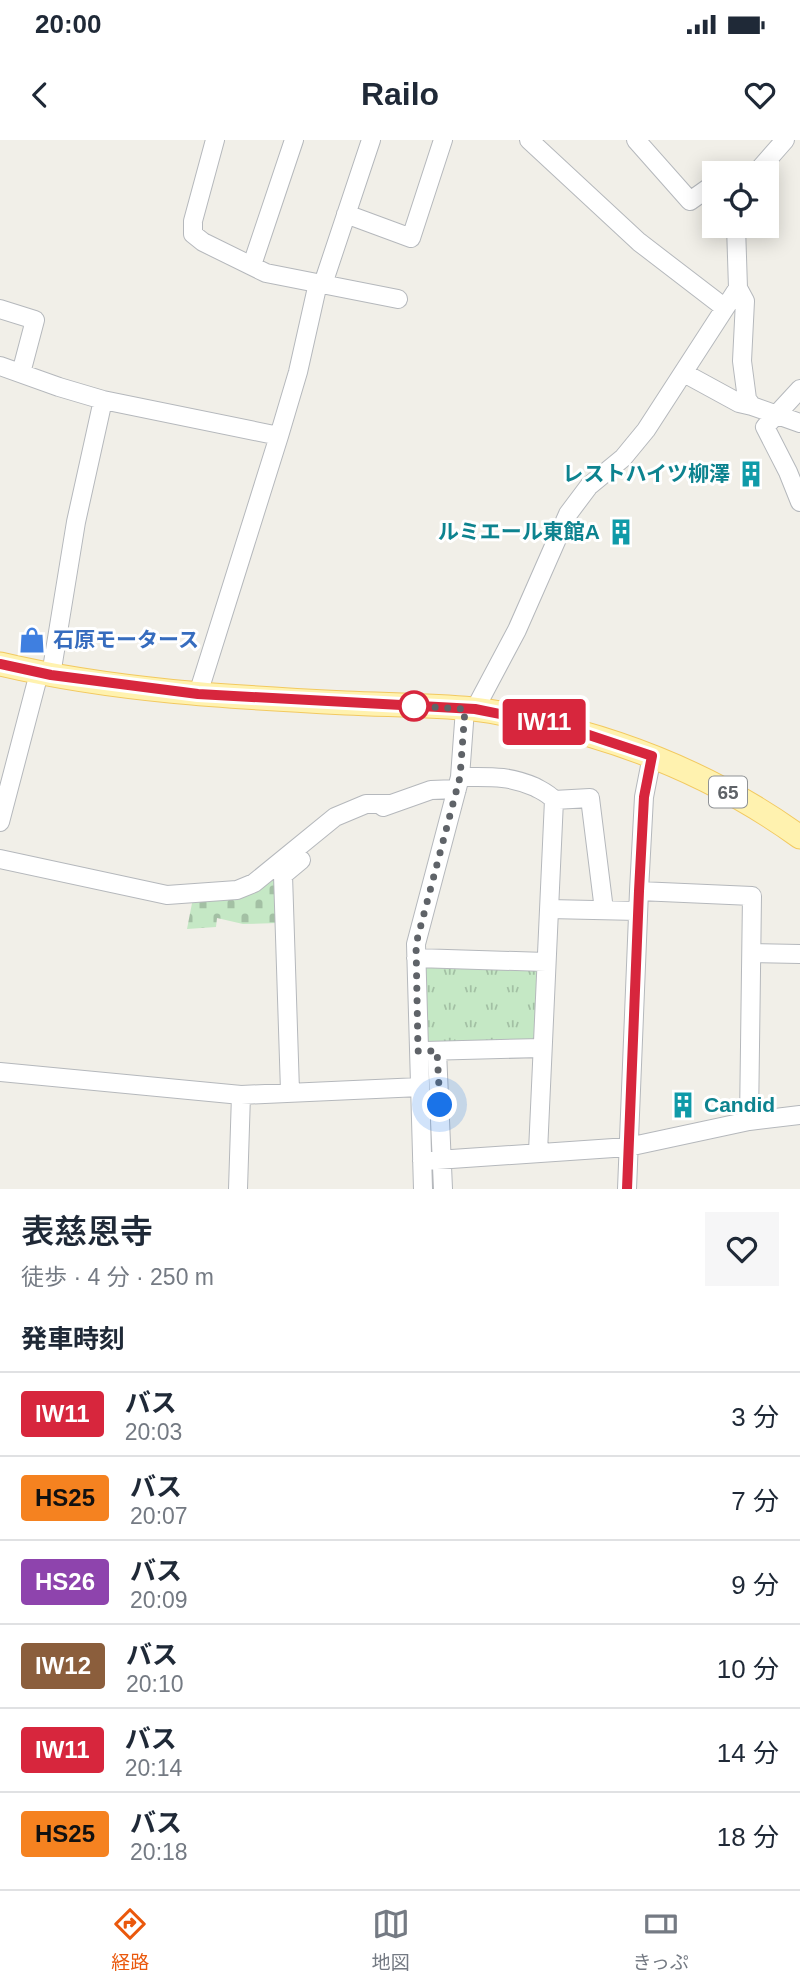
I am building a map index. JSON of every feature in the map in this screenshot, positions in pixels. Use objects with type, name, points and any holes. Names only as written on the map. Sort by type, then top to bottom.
[{"type":"main road","name":"65","points":[[0,664],[45,674],[198,694],[470,709],[565,727],[652,756],[711,783],[740,798],[800,837]]},
{"type":"street","points":[[215,140],[195,209],[192,234],[266,273],[398,299]]},
{"type":"street","points":[[252,265],[294,140]]},
{"type":"street","points":[[198,694],[279,436],[321,284],[371,140]]},
{"type":"street","points":[[346,214],[411,237],[443,140]]},
{"type":"street","points":[[529,140],[639,242],[725,308]]},
{"type":"street","points":[[636,140],[690,201],[702,192]]},
{"type":"street","points":[[767,161],[785,140]]},
{"type":"street","points":[[736,238],[738,288],[745,301],[742,361],[747,399],[752,406]]},
{"type":"street","points":[[423,1189],[416,944],[459,783],[470,709],[517,631],[568,514],[589,486],[623,458],[646,430],[738,288]]},
{"type":"street","points":[[0,309],[35,320],[21,373]]},
{"type":"street","points":[[0,366],[103,400],[279,436]]},
{"type":"street","points":[[684,373],[739,403],[800,423]]},
{"type":"street","points":[[800,389],[765,427],[794,476],[800,502]]},
{"type":"street","points":[[0,822],[45,674],[103,400]]},
{"type":"street","points":[[627,1189],[644,797],[652,756]]},
{"type":"street","points":[[290,1091],[283,875],[341,826],[430,790],[505,776],[549,794],[554,800],[538,1152]]},
{"type":"street","points":[[554,800],[590,798],[604,910]]},
{"type":"street","points":[[0,859],[167,895],[237,890],[254,883],[335,817],[366,804],[391,804]]},
{"type":"street","points":[[639,891],[752,896],[749,1121]]},
{"type":"street","points":[[549,909],[638,911]]},
{"type":"street","points":[[752,953],[800,954]]},
{"type":"street","points":[[416,958],[546,962]]},
{"type":"street","points":[[418,1051],[542,1048]]},
{"type":"street","points":[[437,1051],[443,1189]]},
{"type":"street","points":[[0,1072],[241,1095],[420,1087]]},
{"type":"street","points":[[238,1189],[241,1095]]},
{"type":"street","points":[[422,1161],[628,1147],[749,1121],[800,1115]]},
{"type":"green space","points":[[280,871],[278,923],[243,924],[217,918],[216,927],[187,929],[193,898]]},
{"type":"green space","points":[[426,964],[535,967],[539,971],[534,1044],[425,1044],[422,971]]},
{"type":"bus line","name":"IW11","points":[[0,664],[51,675],[198,694],[475,709],[565,727],[652,756],[644,797],[627,1189]]},
{"type":"place","name":"レストハイツ柳澤","points":[[751,474]]},
{"type":"place","name":"ルミエール東館A","points":[[621,532]]},
{"type":"place","name":"石原モータース","points":[[32,640]]},
{"type":"place","name":"Candid","points":[[683,1105]]},
{"type":"route","points":[[414,706],[465,709],[460,777],[416,944],[418,1051],[437,1051],[440,1105]]}]
